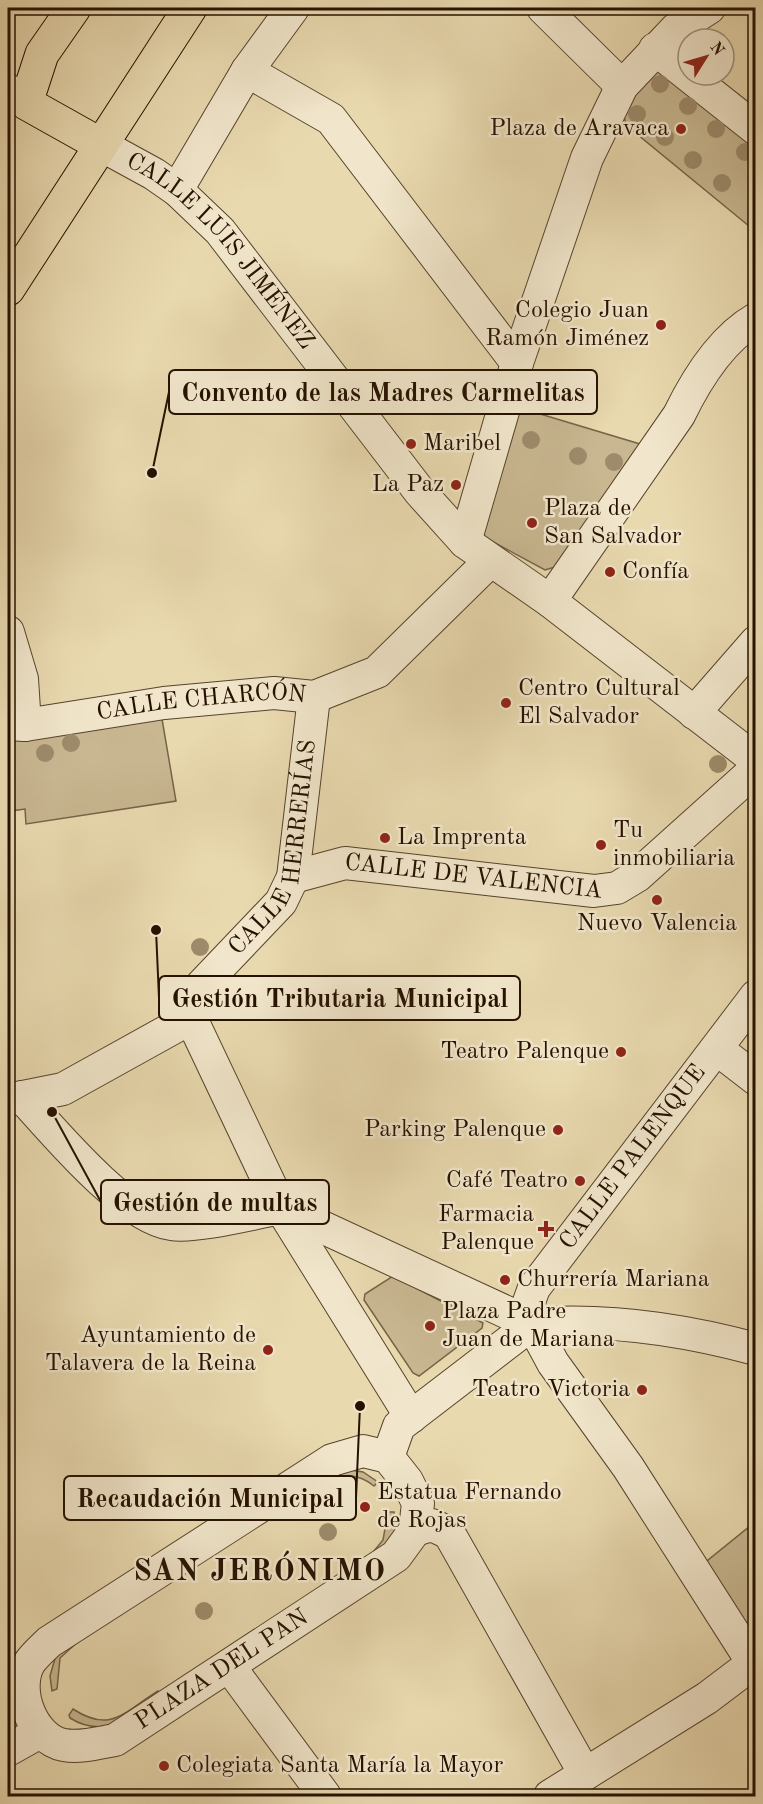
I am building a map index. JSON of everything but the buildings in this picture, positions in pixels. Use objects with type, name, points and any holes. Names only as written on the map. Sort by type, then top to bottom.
[{"type":"main road","points":[[74,8],[42,54],[17,97],[101,146]]},
{"type":"main road","points":[[8,288],[190,8]]},
{"type":"street","points":[[177,190],[247,71],[293,8]]},
{"type":"street","points":[[543,8],[622,86]]},
{"type":"street","points":[[465,542],[517,363],[587,158],[622,86],[676,29],[709,8]]},
{"type":"street","points":[[655,49],[756,129]]},
{"type":"street","points":[[247,71],[331,119],[517,363]]},
{"type":"street","name":"CALLE LUIS JIMÉNEZ","points":[[101,146],[154,174],[177,190],[220,231],[420,492],[465,542],[550,600],[756,760]]},
{"type":"street","points":[[550,600],[679,415],[690,392],[736,330],[756,319]]},
{"type":"street","name":"CALLE CHARCÓN","points":[[16,724],[164,703],[274,693],[314,697],[377,672],[490,561]]},
{"type":"street","points":[[8,632],[22,679],[16,724]]},
{"type":"street","points":[[694,713],[756,642]]},
{"type":"street","name":"CALLE HERRERÍAS","points":[[191,1018],[201,987],[281,902],[293,877],[314,697]]},
{"type":"street","name":"CALLE DE VALENCIA","points":[[293,877],[345,863],[573,890],[594,891],[617,888],[637,876],[756,769]]},
{"type":"street","name":"CALLE PALENQUE","points":[[532,1324],[529,1302],[534,1288],[756,996]]},
{"type":"street","points":[[15,1098],[63,1089],[191,1018],[281,1208],[411,1417]]},
{"type":"street","points":[[717,1049],[756,1079]]},
{"type":"street","points":[[15,1098],[82,1161],[149,1218],[172,1225],[281,1208],[532,1324],[566,1321],[647,1326],[716,1338],[756,1349]]},
{"type":"street","points":[[388,1457],[399,1426],[532,1324]]},
{"type":"street","points":[[8,1750],[40,1732],[15,1679],[49,1642],[332,1460],[363,1451],[388,1457],[407,1481],[418,1503],[415,1530],[432,1525],[449,1533],[569,1788],[706,1698],[754,1662],[628,1467],[553,1363],[532,1324]]},
{"type":"street","name":"PLAZA DEL PAN","points":[[40,1732],[63,1745],[89,1745],[114,1740],[396,1556],[415,1530]]},
{"type":"street","points":[[229,1666],[325,1797]]},
{"type":"shaded area","points":[[654,71],[663,71],[676,81],[676,87],[683,87],[755,145],[755,231],[626,125],[624,116],[636,92]]},
{"type":"shaded area","points":[[517,407],[640,444],[555,567],[545,570],[484,537],[481,529]]},
{"type":"shaded area","points":[[161,713],[176,801],[26,824],[25,809],[11,811],[12,824],[8,824],[8,731]]},
{"type":"shaded area","points":[[393,1276],[483,1323],[482,1328],[419,1376],[413,1373],[364,1300],[365,1294]]},
{"type":"shaded area","points":[[344,1469],[363,1472],[378,1482],[374,1486],[360,1478],[347,1476],[319,1487]]},
{"type":"shaded area","points":[[388,1512],[394,1512],[396,1525],[392,1542],[369,1557],[383,1540]]},
{"type":"shaded area","points":[[755,1522],[756,1643],[702,1565]]},
{"type":"shaded area","points":[[81,1639],[60,1658],[57,1689],[52,1691],[50,1676],[56,1655]]},
{"type":"shaded area","points":[[158,1691],[162,1698],[129,1718],[107,1726],[95,1727],[83,1724],[70,1718],[69,1715],[73,1709],[98,1720],[108,1720],[126,1713]]},
{"type":"place","name":"Plaza de Aravaca","points":[[681,129]]},
{"type":"place","name":"Colegio Juan Ramón Jiménez","points":[[661,325]]},
{"type":"place","name":"Maribel","points":[[411,444]]},
{"type":"place","name":"Convento de las Madres Carmelitas","points":[[152,473]]},
{"type":"place","name":"La Paz","points":[[456,485]]},
{"type":"place","name":"Plaza de San Salvador","points":[[532,523]]},
{"type":"place","name":"Confía","points":[[610,572]]},
{"type":"place","name":"Centro Cultural El Salvador","points":[[506,703]]},
{"type":"place","name":"La Imprenta","points":[[385,838]]},
{"type":"place","name":"Tu inmobiliaria","points":[[601,845]]},
{"type":"place","name":"Nuevo Valencia","points":[[657,900]]},
{"type":"place","name":"Gestión Tributaria Municipal","points":[[156,930]]},
{"type":"place","name":"Teatro Palenque","points":[[621,1052]]},
{"type":"place","name":"Gestión de multas","points":[[52,1112]]},
{"type":"place","name":"Parking Palenque","points":[[558,1130]]},
{"type":"place","name":"Café Teatro","points":[[580,1181]]},
{"type":"place","name":"Farmacia Palenque","points":[[546,1229]]},
{"type":"place","name":"Churrería Mariana","points":[[505,1280]]},
{"type":"place","name":"Plaza Padre Juan de Mariana","points":[[430,1326]]},
{"type":"place","name":"Ayuntamiento de Talavera de la Reina","points":[[268,1350]]},
{"type":"place","name":"Teatro Victoria","points":[[642,1390]]},
{"type":"place","name":"Recaudación Municipal","points":[[360,1406]]},
{"type":"place","name":"Estatua Fernando de Rojas","points":[[365,1507]]},
{"type":"place","name":"Colegiata Santa María la Mayor","points":[[164,1766]]},
{"type":"district","name":"SAN JERÓNIMO","points":[[260,1572]]}]
